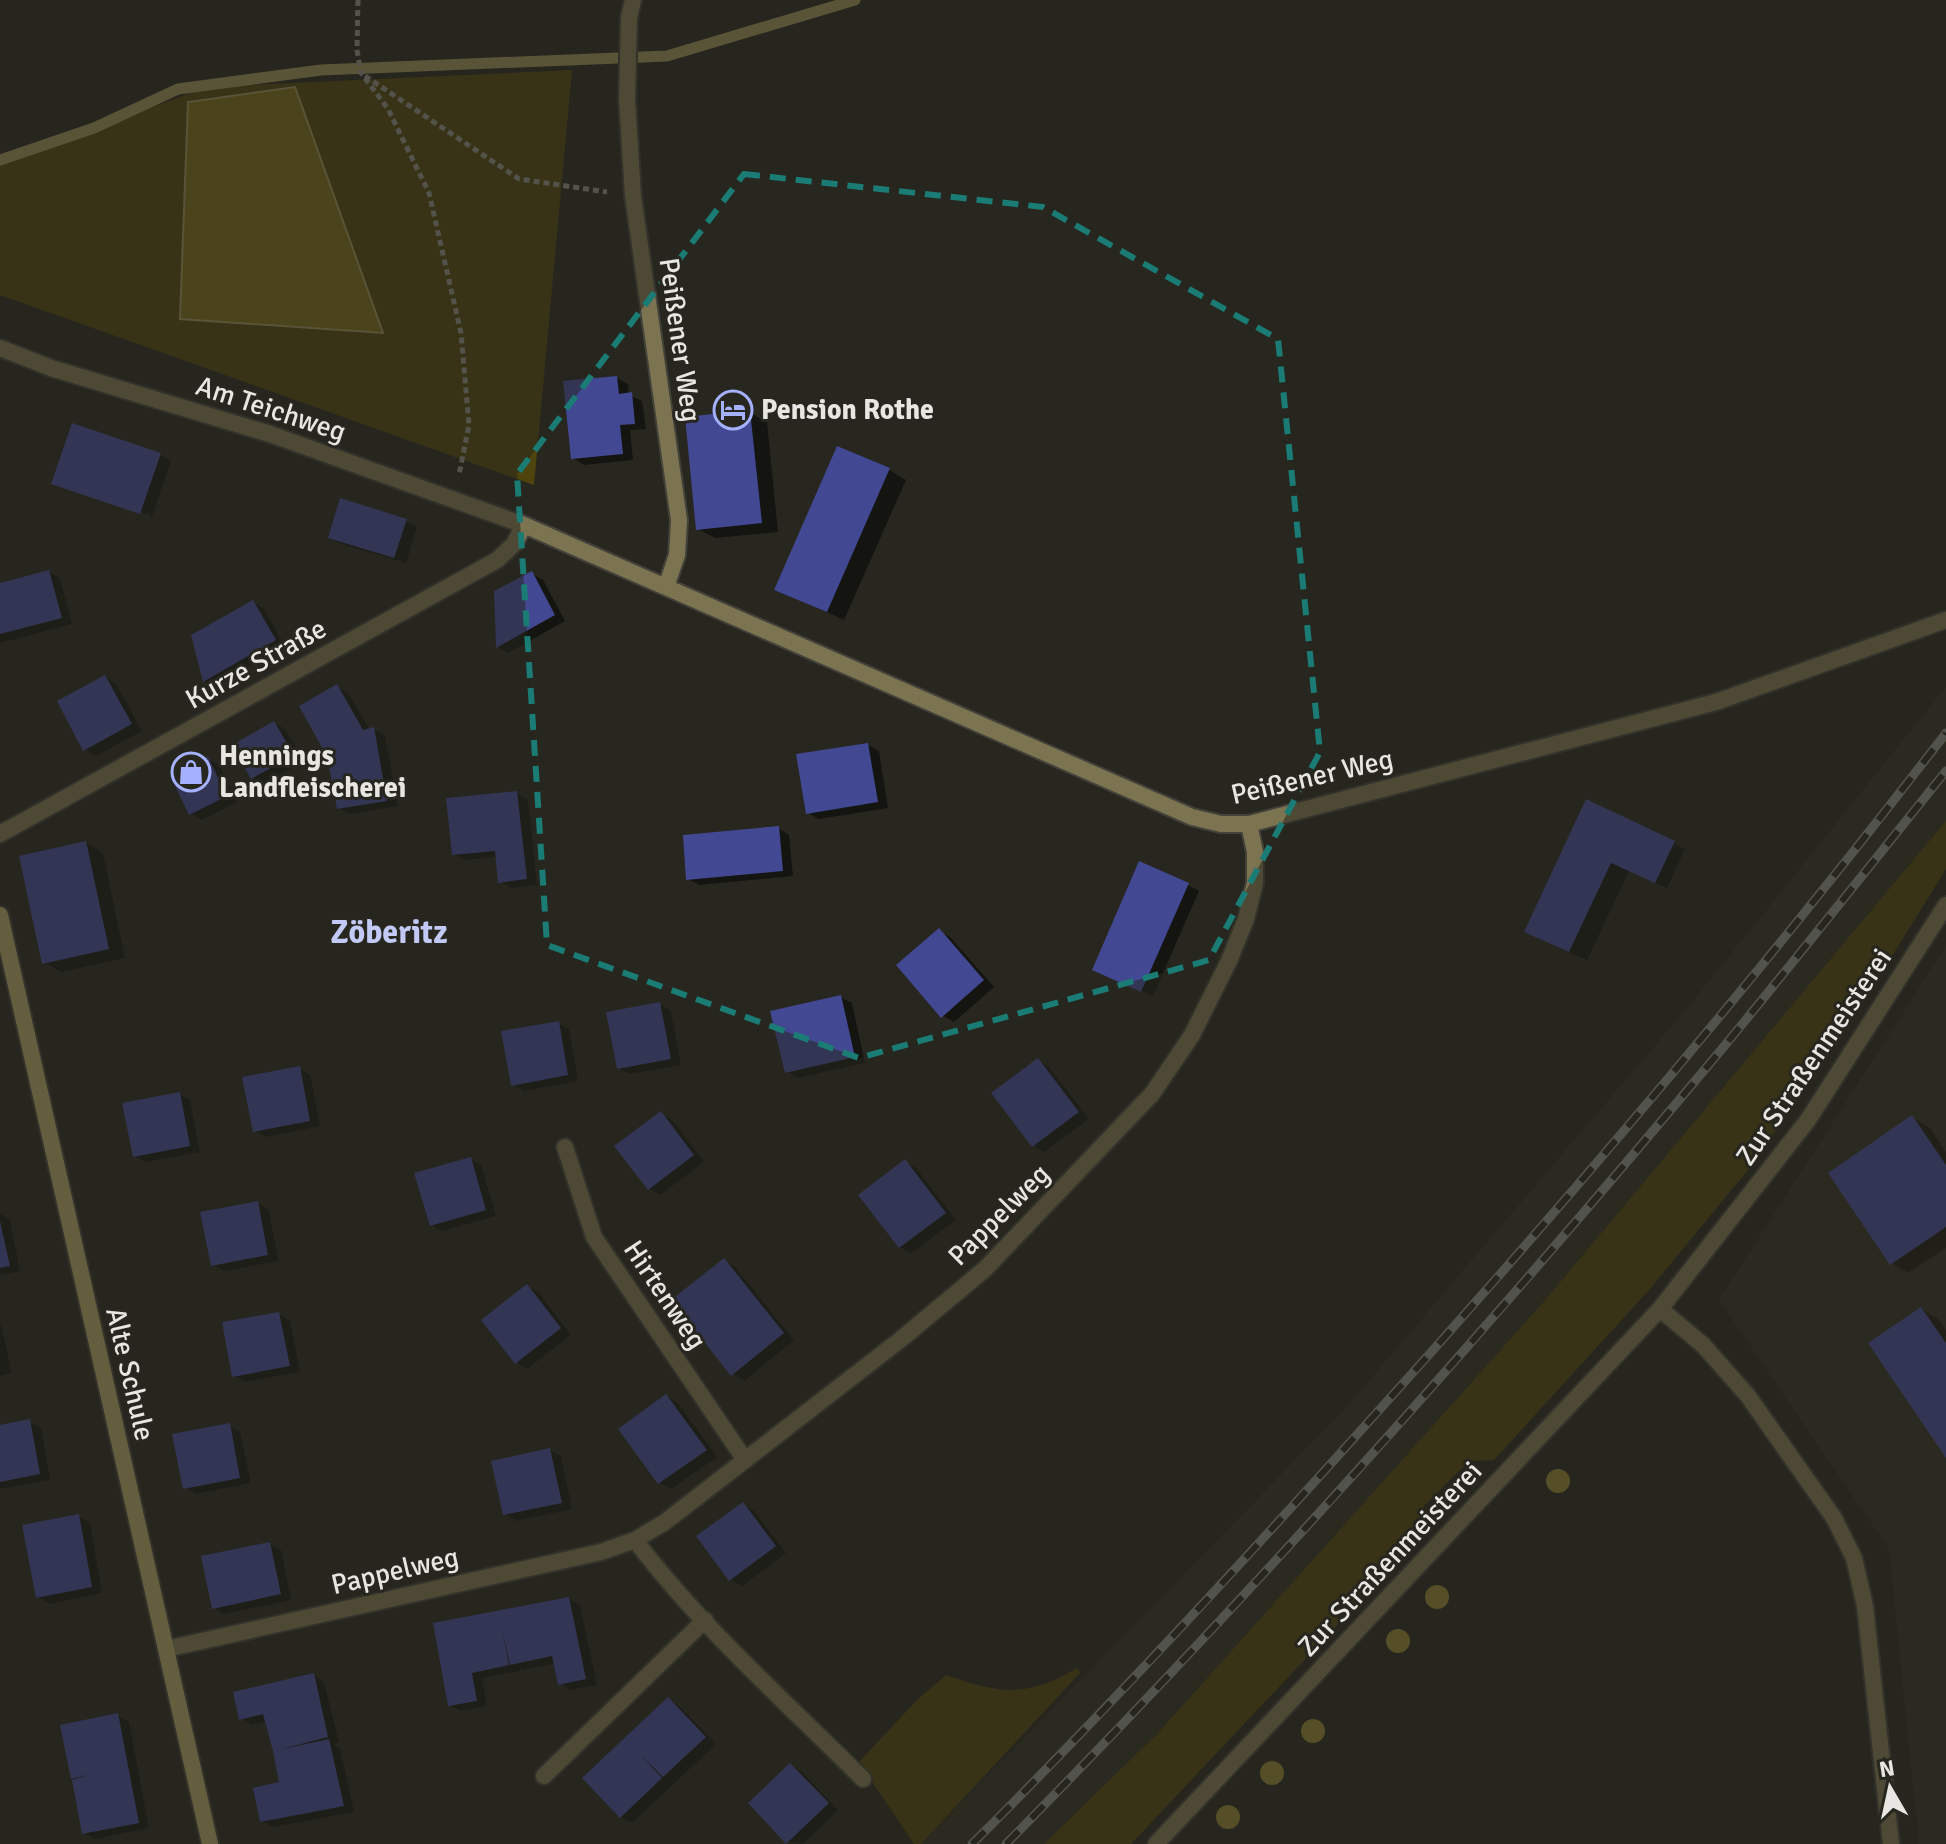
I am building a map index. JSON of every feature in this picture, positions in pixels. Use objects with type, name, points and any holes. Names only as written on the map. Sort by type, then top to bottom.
[{"type":"street","name":"Peißener Weg","points":[[633,0],[629,18],[627,99],[633,196],[679,520],[677,555],[666,587]]},
{"type":"street","name":"Am Teichweg","points":[[0,348],[51,368],[270,434],[524,525]]},
{"type":"street","name":"Peißener Weg","points":[[524,525],[1192,817],[1221,824],[1249,824],[1716,702],[1946,620]]},
{"type":"street","name":"Kurze Straße","points":[[0,834],[497,560],[514,544],[524,525]]},
{"type":"street","name":"Pappelweg","points":[[166,1649],[601,1552],[635,1540],[665,1522],[900,1340],[985,1269],[1152,1094],[1192,1035],[1246,919],[1255,883],[1255,852],[1249,824]]},
{"type":"street","name":"Zur Straßenmeisterei","points":[[1156,1844],[1660,1309],[1808,1120],[1946,905]]},
{"type":"street","name":"Alte Schule","points":[[0,915],[210,1844]]},
{"type":"street","name":"Hirtenweg","points":[[565,1147],[594,1237],[745,1460]]},
{"type":"street","points":[[1660,1309],[1703,1345],[1748,1396],[1834,1518],[1854,1558],[1865,1606],[1891,1844]]},
{"type":"street","points":[[635,1540],[705,1620],[863,1779]]},
{"type":"street","points":[[544,1776],[705,1620]]},
{"type":"path","points":[[358,0],[357,50],[361,73],[388,109],[429,193],[461,333],[469,425],[454,500]]},
{"type":"path","points":[[361,73],[519,179],[633,196]]},
{"type":"highlighted area","points":[[744,174],[1043,207],[1278,339],[1320,752],[1209,960],[859,1058],[547,945],[517,474]]},
{"type":"shaded area","points":[[572,70],[534,485],[0,295],[0,163],[207,87]]},
{"type":"shaded area","points":[[295,87],[383,333],[180,319],[188,102]]},
{"type":"shaded area","points":[[1946,687],[1946,821],[1547,1298],[1158,1733],[1044,1844],[921,1844],[1343,1411],[1693,1001]]},
{"type":"shaded area","points":[[1946,821],[1946,869],[1841,1038],[1747,1171],[1649,1290],[1494,1460],[1469,1461],[1424,1506],[1422,1535],[1131,1844],[1044,1844],[1158,1733],[1547,1298]]},
{"type":"shaded area","points":[[1946,946],[1946,1844],[1919,1844],[1889,1549],[1719,1300]]},
{"type":"shaded area","points":[[1077,1668],[1080,1673],[921,1844],[914,1844],[859,1762],[917,1700],[946,1675],[982,1686],[1013,1690],[1043,1684]]},
{"type":"building","points":[[617,376],[619,394],[632,392],[635,424],[620,425],[623,454],[571,459],[563,381]]},
{"type":"building","points":[[750,410],[762,523],[696,530],[685,417]]},
{"type":"building","points":[[72,423],[161,453],[140,514],[51,484]]},
{"type":"building","points":[[837,446],[890,468],[827,612],[774,590]]},
{"type":"building","points":[[340,498],[407,519],[394,558],[328,538]]},
{"type":"building","points":[[49,570],[62,618],[0,634],[0,583]]},
{"type":"building","points":[[532,571],[555,615],[496,648],[494,591]]},
{"type":"building","points":[[253,600],[276,640],[203,682],[191,635]]},
{"type":"building","points":[[105,675],[132,724],[83,751],[57,701]]},
{"type":"building","points":[[337,684],[363,730],[374,727],[387,801],[337,809],[326,750],[299,706]]},
{"type":"building","points":[[274,721],[294,755],[251,779],[232,745]]},
{"type":"building","points":[[868,743],[878,802],[806,814],[796,754]]},
{"type":"building","points":[[208,757],[227,796],[189,815],[170,776]]},
{"type":"building","points":[[517,791],[527,879],[498,883],[495,851],[452,855],[446,798]]},
{"type":"building","points":[[1586,799],[1675,841],[1655,883],[1611,863],[1569,952],[1524,932]]},
{"type":"building","points":[[779,826],[783,871],[686,880],[683,835]]},
{"type":"building","points":[[86,841],[109,949],[42,964],[19,856]]},
{"type":"building","points":[[1139,861],[1189,883],[1141,992],[1092,970]]},
{"type":"building","points":[[939,928],[984,980],[941,1018],[896,965]]},
{"type":"building","points":[[841,995],[855,1057],[785,1073],[770,1011]]},
{"type":"building","points":[[660,1002],[671,1059],[617,1069],[606,1012]]},
{"type":"building","points":[[559,1021],[568,1075],[511,1086],[501,1031]]},
{"type":"building","points":[[1038,1058],[1079,1112],[1032,1147],[991,1093]]},
{"type":"building","points":[[300,1066],[310,1121],[253,1132],[242,1077]]},
{"type":"building","points":[[180,1092],[190,1146],[133,1157],[122,1103]]},
{"type":"building","points":[[661,1111],[694,1155],[648,1190],[614,1146]]},
{"type":"building","points":[[1912,1115],[1946,1165],[1946,1227],[1890,1265],[1828,1173]]},
{"type":"building","points":[[471,1157],[486,1210],[430,1226],[414,1173]]},
{"type":"building","points":[[905,1159],[946,1213],[899,1248],[858,1195]]},
{"type":"building","points":[[258,1201],[268,1255],[211,1266],[200,1212]]},
{"type":"building","points":[[0,1221],[10,1266],[0,1268]]},
{"type":"building","points":[[724,1258],[784,1333],[731,1376],[671,1300]]},
{"type":"building","points":[[527,1284],[561,1328],[515,1364],[481,1320]]},
{"type":"building","points":[[1921,1307],[1946,1343],[1946,1458],[1868,1343]]},
{"type":"building","points":[[279,1312],[290,1366],[232,1377],[222,1322]]},
{"type":"building","points":[[666,1394],[707,1450],[658,1484],[618,1429]]},
{"type":"building","points":[[30,1419],[40,1474],[0,1482],[0,1425]]},
{"type":"building","points":[[230,1423],[240,1478],[183,1489],[172,1434]]},
{"type":"building","points":[[550,1448],[562,1503],[503,1515],[491,1461]]},
{"type":"building","points":[[743,1502],[776,1546],[729,1581],[696,1536]]},
{"type":"building","points":[[79,1514],[92,1587],[36,1598],[22,1525]]},
{"type":"building","points":[[270,1542],[281,1594],[212,1609],[201,1556]]},
{"type":"building","points":[[569,1597],[586,1679],[558,1685],[552,1656],[510,1665],[502,1629],[509,1665],[472,1673],[477,1701],[448,1706],[433,1623]]},
{"type":"building","points":[[314,1673],[328,1737],[278,1750],[329,1739],[344,1806],[260,1822],[253,1788],[279,1782],[273,1751],[263,1714],[239,1720],[233,1692]]},
{"type":"building","points":[[668,1697],[706,1737],[663,1777],[640,1754],[662,1778],[620,1818],[582,1778]]},
{"type":"building","points":[[118,1713],[139,1823],[82,1834],[72,1780],[88,1775],[71,1779],[60,1725]]},
{"type":"building","points":[[790,1763],[829,1803],[786,1844],[748,1803]]},
{"type":"waterway","points":[[0,160],[94,128],[178,89],[321,70],[667,56],[855,0]]},
{"type":"railway","points":[[972,1844],[1213,1593],[1507,1266],[1731,1003],[1946,733]]},
{"type":"railway","points":[[1006,1844],[1284,1552],[1464,1351],[1726,1044],[1946,771]]},
{"type":"place","name":"Pension Rothe","points":[[733,410]]},
{"type":"place","name":"Hennings Landfleischerei","points":[[191,772]]},
{"type":"district","name":"Zöberitz","points":[[389,932]]}]
